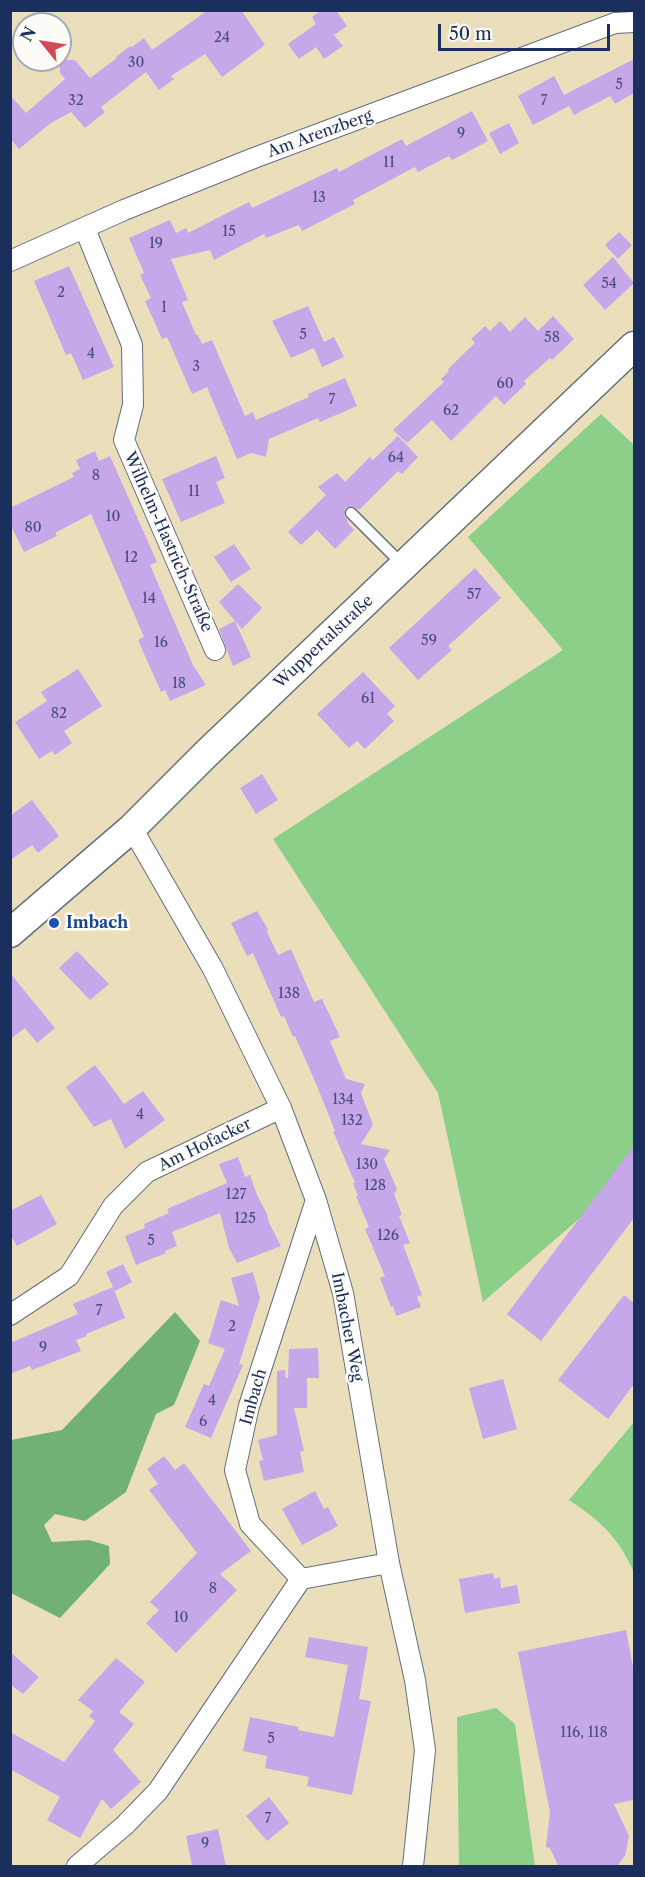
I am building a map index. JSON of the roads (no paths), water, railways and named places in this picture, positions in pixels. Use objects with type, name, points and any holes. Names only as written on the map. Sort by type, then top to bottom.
[{"type":"main road","name":"Wuppertalstraße","points":[[10,933],[132,828],[207,753],[634,346]]},
{"type":"street","name":"Am Arenzberg","points":[[10,261],[124,210],[265,154],[615,23],[634,22]]},
{"type":"street","name":"Wilhelm-Hastrich-Straße","points":[[85,229],[132,345],[133,405],[124,440],[215,650]]},
{"type":"street","name":"Imbacher Weg","points":[[132,828],[213,969],[281,1108],[316,1200],[343,1293],[389,1563],[415,1680],[425,1750],[413,1866]]},
{"type":"street","name":"Am Hofacker","points":[[10,1315],[69,1276],[113,1206],[147,1172],[281,1108]]},
{"type":"street","name":"Imbach","points":[[301,1579],[250,1524],[235,1470],[249,1406],[316,1200]]},
{"type":"street","points":[[77,1866],[125,1825],[158,1791],[301,1579],[389,1563]]},
{"type":"lane","points":[[351,513],[404,567]]},
{"type":"place","name":"Imbach","points":[[54,923]]}]
